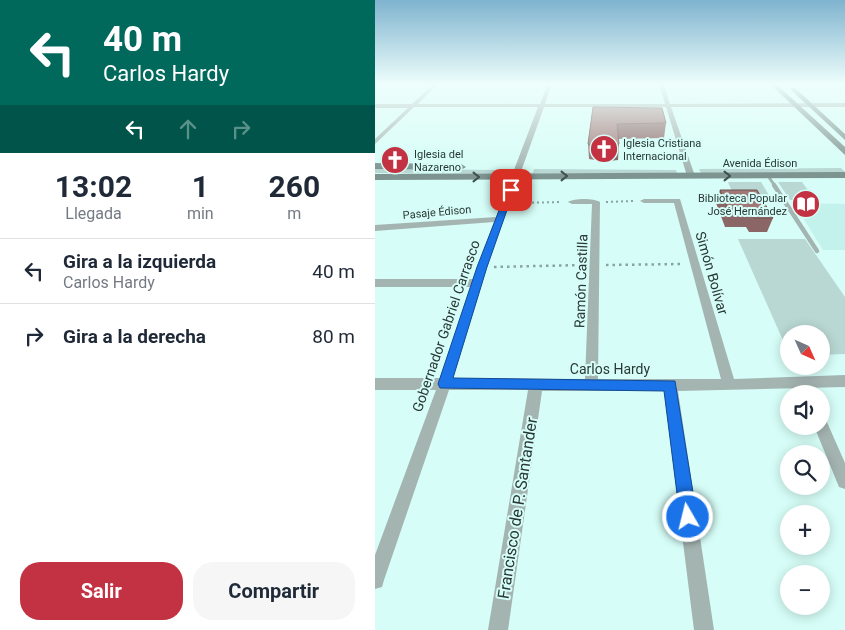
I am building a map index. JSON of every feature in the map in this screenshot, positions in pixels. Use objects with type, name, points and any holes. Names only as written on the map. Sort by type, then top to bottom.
[{"type":"main road","points":[[804,112],[845,152]]},
{"type":"main road","points":[[819,112],[845,138]]},
{"type":"main road","name":"Avenida Édison","points":[[375,166],[517,172]]},
{"type":"main road","name":"Avenida Édison","points":[[375,177],[517,172],[690,171],[845,166]]},
{"type":"main road","name":"Avenida Édison","points":[[690,171],[768,176],[845,176]]},
{"type":"street","points":[[375,142],[406,112]]},
{"type":"street","name":"Gobernador Gabriel Carrasco","points":[[375,580],[445,384],[477,283],[539,112]]},
{"type":"street","points":[[671,112],[690,171]]},
{"type":"street","name":"Simón Bolívar","points":[[644,201],[677,201],[729,385]]},
{"type":"street","points":[[572,202],[596,202]]},
{"type":"street","name":"Ramón Castilla","points":[[591,385],[596,202]]},
{"type":"street","name":"Pasaje Édison","points":[[375,228],[500,218]]},
{"type":"street","points":[[375,283],[477,283]]},
{"type":"street","name":"Carlos Hardy","points":[[822,385],[845,381]]},
{"type":"street","name":"Carlos Hardy","points":[[375,384],[729,385],[780,387]]},
{"type":"street","name":"Francisco de P. Santander","points":[[498,630],[536,385]]},
{"type":"street","points":[[670,385],[704,630]]},
{"type":"street","points":[[825,435],[845,480]]},
{"type":"lane","points":[[768,176],[817,252]]},
{"type":"path","points":[[596,202],[644,201]]},
{"type":"path","points":[[506,203],[572,202]]},
{"type":"shaded area","points":[[841,168],[845,172],[701,173],[699,169]]},
{"type":"shaded area","points":[[375,169],[506,170],[505,174],[375,173]]},
{"type":"shaded area","points":[[534,169],[676,170],[677,173],[533,173]]},
{"type":"shaded area","points":[[728,182],[761,182],[772,200],[736,201]]},
{"type":"shaded area","points":[[778,182],[802,182],[815,200],[790,200]]},
{"type":"shaded area","points":[[794,203],[845,204],[845,250],[823,250]]},
{"type":"shaded area","points":[[738,239],[805,239],[845,297],[845,354],[830,355],[830,325],[780,325],[780,334]]},
{"type":"building","points":[[592,112],[663,112],[666,123],[617,124],[619,144],[601,146],[588,144]]},
{"type":"building","points":[[720,190],[757,190],[773,218],[754,218],[751,213],[730,214]]},
{"type":"place","name":"Iglesia Cristiana Internacional","points":[[604,149]]},
{"type":"place","name":"Iglesia del Nazareno","points":[[395,160]]},
{"type":"place","name":"Biblioteca Popular José Hernández","points":[[806,204]]},
{"type":"route","points":[[511,190],[482,267],[445,384],[670,385],[688,517]]}]
